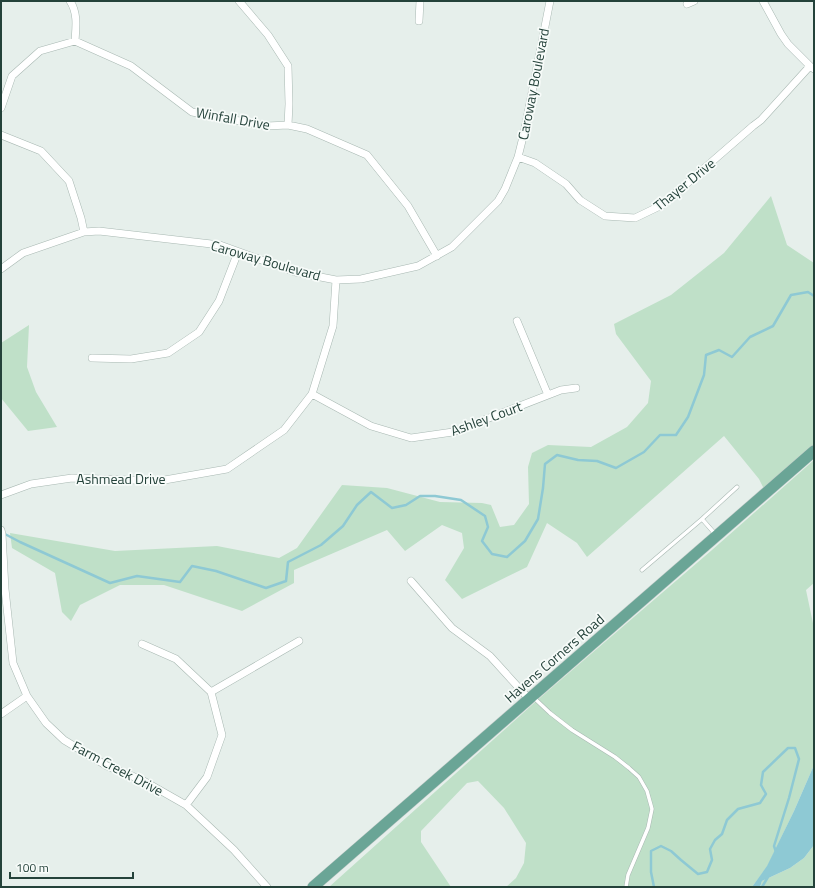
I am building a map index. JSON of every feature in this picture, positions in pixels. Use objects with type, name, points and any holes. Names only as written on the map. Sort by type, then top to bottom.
[{"type":"main road","name":"Havens Corners Road","points":[[313,887],[814,451]]},
{"type":"street","points":[[1,108],[12,76],[40,51],[75,41],[76,18],[74,8],[70,1]]},
{"type":"street","points":[[239,1],[268,34],[288,66],[288,125]]},
{"type":"street","points":[[419,20],[420,1]]},
{"type":"street","name":"Caroway Boulevard","points":[[1,269],[23,253],[84,232],[99,231],[220,245],[295,272],[336,280],[361,279],[418,266],[452,247],[498,201],[505,188],[518,157],[524,133],[550,1]]},
{"type":"street","points":[[763,1],[788,44],[812,67]]},
{"type":"street","name":"Winfall Drive","points":[[75,41],[131,66],[192,112],[267,126],[288,125],[307,130],[367,155],[408,206],[437,256]]},
{"type":"street","name":"Thayer Drive","points":[[518,157],[535,163],[566,184],[580,200],[605,216],[635,218],[662,205],[761,120],[812,67]]},
{"type":"street","points":[[1,135],[41,151],[69,180],[84,232]]},
{"type":"street","points":[[92,358],[131,359],[168,352],[199,332],[219,301],[238,252]]},
{"type":"street","name":"Ashmead Drive","points":[[1,495],[31,484],[72,478],[159,481],[227,469],[284,430],[312,394],[333,326],[336,280]]},
{"type":"street","points":[[517,321],[548,395]]},
{"type":"street","name":"Ashley Court","points":[[312,394],[371,426],[411,438],[452,432],[561,390],[576,388]]},
{"type":"street","name":"Farm Creek Drive","points":[[1,530],[5,589],[13,663],[26,696],[46,724],[64,740],[108,766],[142,780],[186,805],[234,850],[267,887]]},
{"type":"street","points":[[411,580],[452,628],[490,656],[531,698]]},
{"type":"street","points":[[211,692],[299,641]]},
{"type":"street","points":[[142,644],[176,659],[211,692],[222,735],[207,777],[186,805]]},
{"type":"street","points":[[1,714],[26,696]]},
{"type":"lane","points":[[642,570],[737,487]]},
{"type":"lane","points":[[702,519],[717,536]]},
{"type":"lane","points":[[531,698],[572,730],[615,757],[629,768],[639,777],[647,791],[652,809],[648,828],[628,875],[626,887]]},
{"type":"green space","points":[[771,196],[787,245],[814,263],[814,444],[764,489],[759,479],[724,436],[587,557],[577,543],[547,523],[527,567],[462,599],[445,580],[464,548],[462,533],[442,525],[405,551],[387,530],[294,570],[294,583],[242,611],[164,585],[120,585],[80,605],[71,621],[62,612],[55,573],[12,548],[10,533],[115,551],[217,546],[279,558],[297,548],[342,485],[387,488],[440,502],[482,503],[491,505],[500,527],[514,525],[529,504],[528,467],[532,453],[548,445],[591,447],[627,427],[648,403],[651,381],[616,334],[614,324],[671,295],[724,253]]},
{"type":"green space","points":[[29,325],[27,367],[36,392],[57,427],[28,431],[1,398],[1,343]]},
{"type":"green space","points":[[814,460],[814,583],[806,590],[814,628],[814,765],[767,867],[752,887],[506,887],[516,878],[524,863],[526,843],[504,808],[478,781],[467,783],[421,831],[421,842],[451,887],[329,887],[542,696]]},
{"type":"green space","points":[[814,845],[814,887],[760,887],[762,881],[790,868],[804,858]]},
{"type":"water","points":[[814,765],[814,845],[804,858],[790,868],[762,881],[760,887],[752,887],[767,866],[794,811]]},
{"type":"waterway","points":[[3,533],[110,583],[137,576],[180,582],[192,566],[216,571],[266,588],[286,581],[288,562],[321,545],[343,526],[357,505],[371,492],[392,508],[406,505],[420,496],[435,496],[461,500],[485,516],[488,527],[482,541],[492,554],[507,557],[525,541],[538,519],[545,464],[557,455],[578,460],[597,461],[616,468],[644,452],[660,435],[676,435],[688,417],[704,375],[706,355],[719,350],[732,357],[750,337],[773,326],[791,295],[808,292],[814,296]]},
{"type":"waterway","points":[[654,887],[651,872],[651,851],[661,846],[671,851],[698,874],[707,872],[712,860],[710,849],[715,840],[722,834],[727,820],[738,809],[760,803],[766,794],[761,785],[763,772],[788,748],[795,748],[799,759],[774,846],[776,852]]},
{"type":"waterway","points":[[762,887],[768,877]]}]
